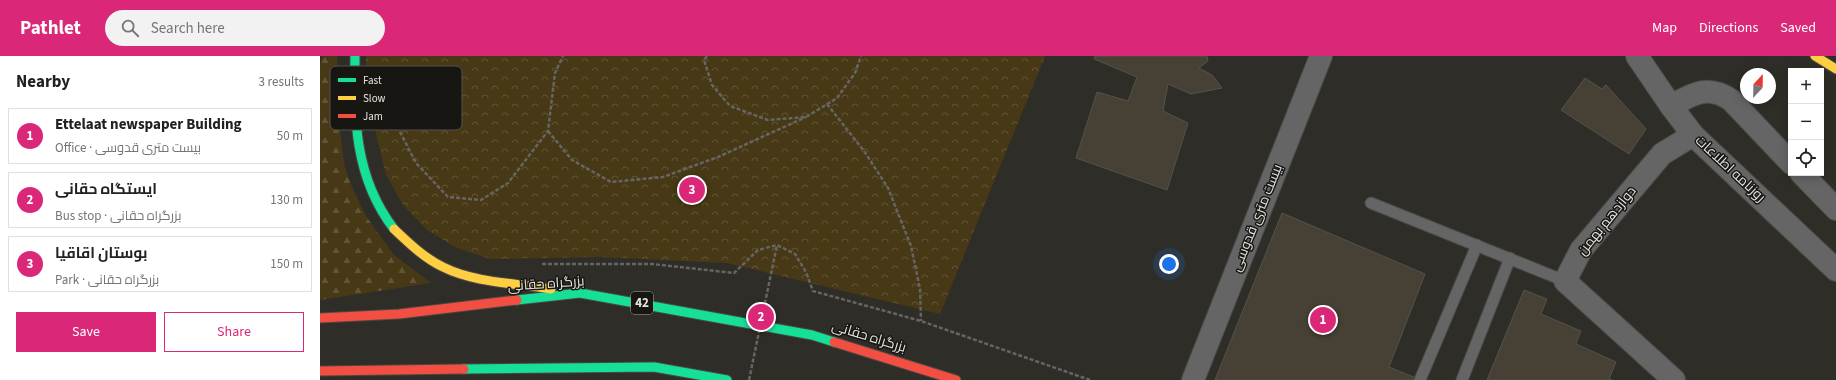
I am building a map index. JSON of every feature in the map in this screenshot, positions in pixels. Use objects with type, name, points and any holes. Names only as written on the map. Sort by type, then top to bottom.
[{"type":"main road","points":[[355,56],[355,66]]},
{"type":"main road","points":[[1815,56],[1836,69]]},
{"type":"main road","points":[[357,130],[360,158],[365,175],[372,195],[384,218],[403,239],[424,255],[447,269],[479,278],[580,293]]},
{"type":"main road","name":"بزرگراه حقانی","points":[[320,318],[398,314],[580,293],[812,335],[956,380]]},
{"type":"main road","points":[[320,371],[654,367],[727,380]]},
{"type":"street","name":"بیست متری قدوسی","points":[[1193,380],[1321,56]]},
{"type":"street","name":"روزنامه اطلاعات","points":[[1637,56],[1693,135],[1836,270]]},
{"type":"street","points":[[1671,106],[1696,93],[1722,93],[1731,100],[1788,160]]},
{"type":"street","name":"دوازدهم بهمن","points":[[1565,281],[1581,250],[1662,154],[1693,135]]},
{"type":"street","points":[[1804,176],[1836,210]]},
{"type":"street","points":[[1565,281],[1674,380]]},
{"type":"lane","points":[[1371,203],[1565,281]]},
{"type":"lane","points":[[1420,380],[1478,245]]},
{"type":"lane","points":[[1462,380],[1510,258]]},
{"type":"path","points":[[399,130],[416,163],[448,197],[481,200],[508,183],[548,131],[555,73],[563,56]]},
{"type":"path","points":[[707,56],[704,60],[712,85],[730,106],[768,120],[806,117]]},
{"type":"path","points":[[548,131],[572,160],[611,182],[664,177],[718,157],[776,132],[806,117],[837,98],[855,73],[861,56]]},
{"type":"path","points":[[827,104],[864,150],[888,188],[911,246],[920,290],[921,321]]},
{"type":"path","points":[[749,380],[777,246]]},
{"type":"path","points":[[540,264],[652,264],[734,272],[758,250],[777,246],[795,254],[806,272],[813,291],[921,321],[1090,380]]},
{"type":"green space","points":[[322,56],[337,56],[337,66],[330,66],[330,130],[340,130],[345,168],[352,187],[366,216],[394,255],[431,283],[320,300],[320,66]]},
{"type":"green space","points":[[366,56],[1045,56],[940,314],[727,263],[600,257],[490,259],[457,248],[427,230],[403,205],[386,175],[375,130],[462,130],[462,66],[366,66]]},
{"type":"building","points":[[1095,56],[1207,56],[1208,61],[1199,68],[1212,75],[1222,88],[1191,94],[1168,84],[1163,111],[1188,123],[1167,190],[1076,158],[1097,92],[1128,101],[1137,77],[1094,59]]},
{"type":"building","points":[[1585,78],[1602,89],[1606,85],[1646,129],[1629,154],[1561,110]]},
{"type":"building","points":[[1282,213],[1425,274],[1389,367],[1421,380],[1215,380]]},
{"type":"building","points":[[1524,290],[1547,299],[1541,314],[1581,331],[1576,344],[1616,362],[1609,379],[1612,380],[1487,380]]},
{"type":"traffic: fast","points":[[355,56],[355,66]]},
{"type":"traffic: fast","points":[[357,130],[364,168],[371,189],[381,209],[394,229]]},
{"type":"traffic: fast","points":[[517,300],[580,293],[812,335],[834,342]]},
{"type":"traffic: fast","points":[[464,369],[654,367],[727,380]]},
{"type":"traffic: slow","points":[[1815,56],[1836,69]]},
{"type":"traffic: slow","points":[[394,229],[429,259],[455,272],[496,282],[551,289]]},
{"type":"traffic: jam","points":[[320,318],[399,314],[517,300]]},
{"type":"traffic: jam","points":[[834,342],[956,380]]},
{"type":"traffic: jam","points":[[320,371],[464,369]]},
{"type":"place","name":"بوستان اقاقیا","points":[[692,190]]},
{"type":"place","name":"ایستگاه حقانی","points":[[761,317]]},
{"type":"place","name":"Ettelaat newspaper Building","points":[[1323,320]]}]
